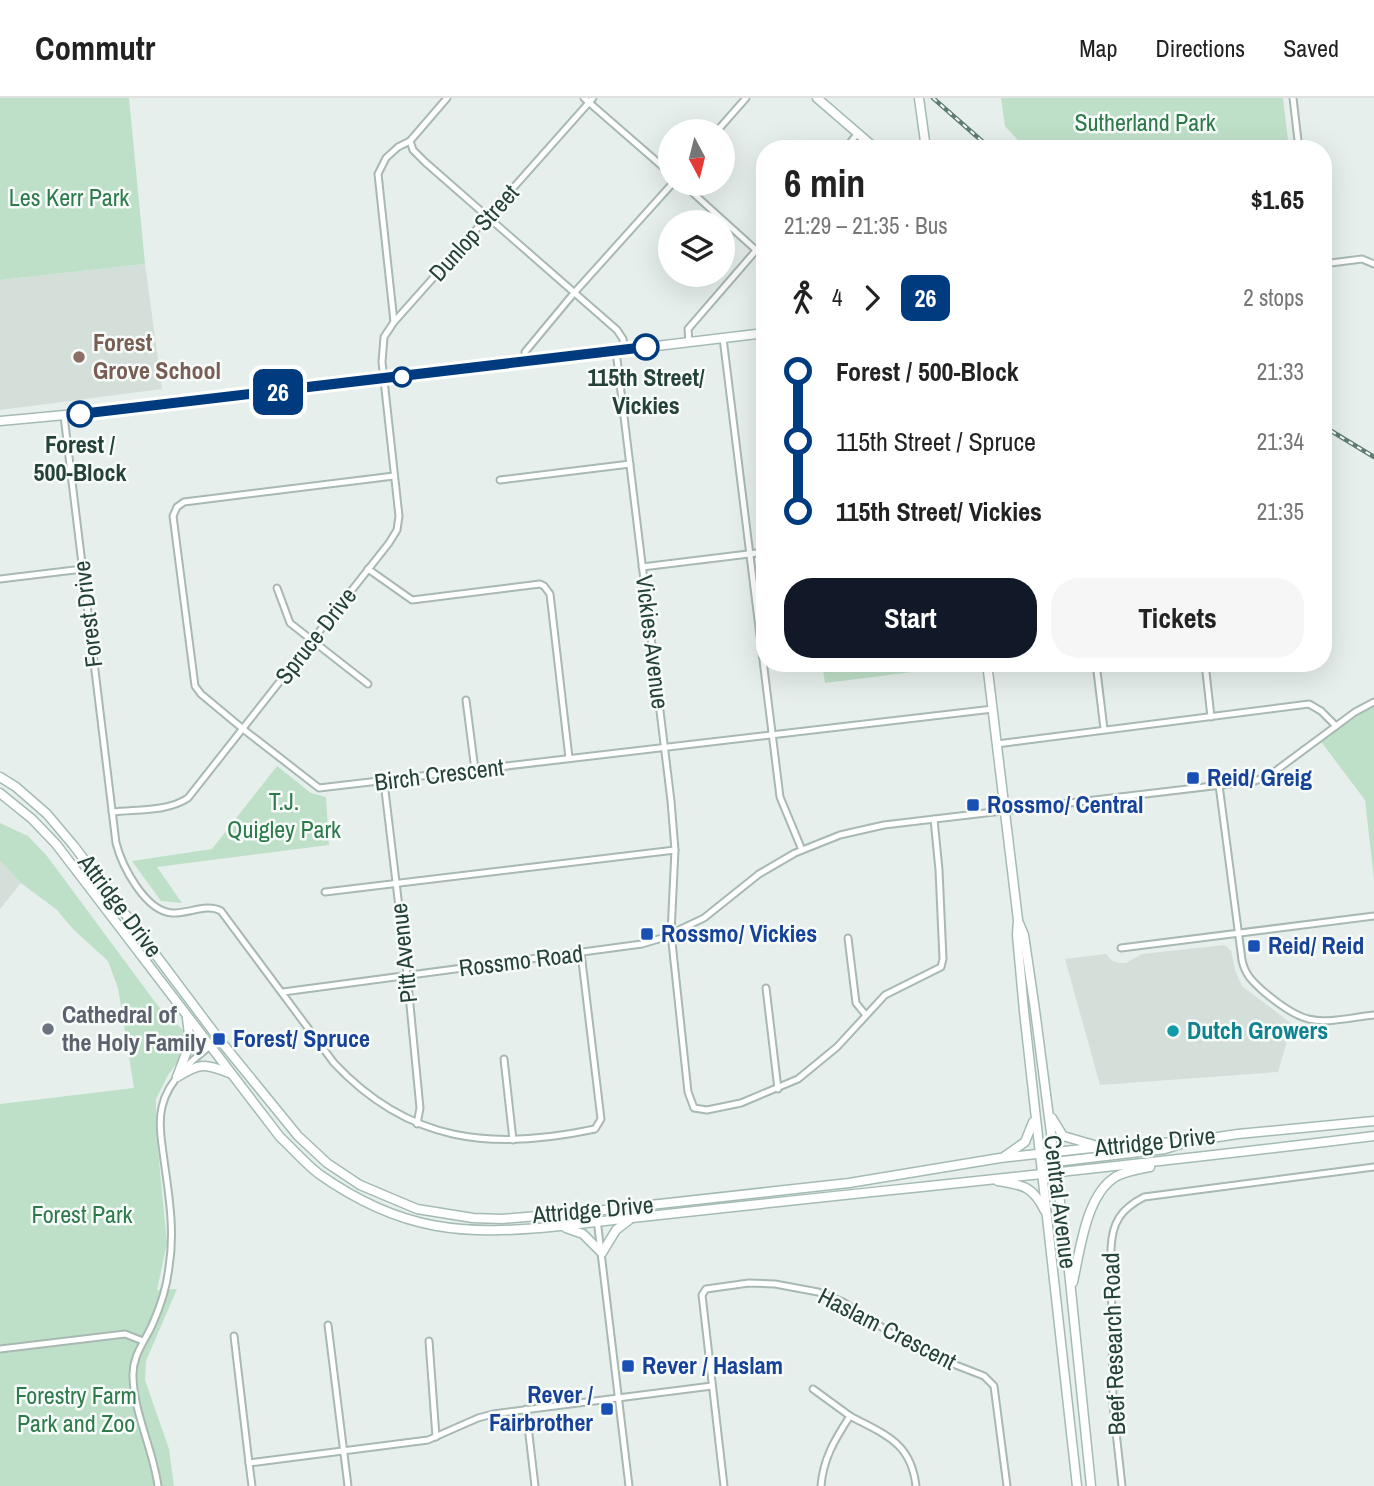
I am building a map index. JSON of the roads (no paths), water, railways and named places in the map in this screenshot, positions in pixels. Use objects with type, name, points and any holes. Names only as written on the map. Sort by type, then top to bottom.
[{"type":"main road","points":[[817,98],[865,140]]},
{"type":"main road","points":[[919,98],[925,140]]},
{"type":"main road","points":[[0,421],[383,380],[756,334]]},
{"type":"main road","name":"Central Avenue","points":[[988,672],[1018,920],[1017,935],[1035,1115],[1077,1486]]},
{"type":"main road","name":"Attridge Drive","points":[[0,777],[47,814],[74,846],[219,1039],[298,1136],[342,1174],[376,1193],[418,1209],[473,1218],[502,1219],[849,1183],[1040,1154],[1055,1162],[1174,1161],[1374,1136]]},
{"type":"main road","name":"Attridge Drive","points":[[0,793],[32,819],[56,844],[280,1137],[317,1172],[359,1199],[384,1211],[444,1229],[477,1232],[560,1227],[1042,1173],[1055,1162],[1101,1147],[1374,1121]]},
{"type":"main road","name":"Central Avenue","points":[[1018,920],[1024,935],[1049,1114],[1071,1288],[1091,1486]]},
{"type":"main road","points":[[177,1077],[190,1043],[187,1015]]},
{"type":"main road","points":[[177,1077],[202,1065],[210,1065],[230,1073]]},
{"type":"main road","points":[[1049,1114],[1063,1136],[1101,1147]]},
{"type":"main road","points":[[1000,1158],[1025,1142],[1035,1115]]},
{"type":"main road","points":[[1055,1162],[1165,1149],[1191,1140]]},
{"type":"main road","points":[[1071,1288],[1082,1237],[1095,1202],[1104,1188],[1117,1176],[1174,1161]]},
{"type":"main road","points":[[985,1179],[1026,1187],[1037,1196],[1048,1217]]},
{"type":"main road","points":[[560,1227],[583,1234],[602,1253],[616,1230],[630,1219]]},
{"type":"street","points":[[394,322],[378,174],[386,158],[398,147],[411,141],[447,98]]},
{"type":"street","points":[[728,119],[746,98]]},
{"type":"street","points":[[1293,98],[1298,140]]},
{"type":"street","points":[[589,100],[658,162]]},
{"type":"street","name":"Dunlop Street","points":[[383,380],[384,337],[394,322],[589,100]]},
{"type":"street","points":[[853,140],[858,134]]},
{"type":"street","points":[[411,141],[413,150],[617,330],[623,339],[620,350]]},
{"type":"street","points":[[526,362],[525,352],[661,196]]},
{"type":"street","points":[[690,342],[688,328],[756,250],[696,196]]},
{"type":"street","points":[[1332,263],[1362,259],[1374,264]]},
{"type":"street","points":[[723,338],[756,603]]},
{"type":"street","name":"Vickies Avenue","points":[[620,350],[630,464],[675,850],[671,933],[691,1105],[699,1110],[724,1107],[756,1098],[778,1088]]},
{"type":"street","name":"Spruce Drive","points":[[113,812],[164,807],[181,803],[188,797],[397,530],[399,516],[383,380]]},
{"type":"street","name":"Forest Drive","points":[[64,416],[113,812]]},
{"type":"street","points":[[500,480],[630,464]]},
{"type":"street","name":"Birch Crescent","points":[[394,477],[184,502],[177,506],[173,516],[193,681],[201,694],[243,730],[319,788],[993,709]]},
{"type":"street","points":[[642,567],[756,553]]},
{"type":"street","points":[[0,579],[83,569]]},
{"type":"street","points":[[368,569],[412,600],[540,584],[544,586],[550,594],[569,758]]},
{"type":"street","points":[[277,588],[290,623],[368,684]]},
{"type":"street","points":[[764,672],[780,797],[802,850]]},
{"type":"street","points":[[1097,672],[1104,729]]},
{"type":"street","points":[[1206,672],[1211,717]]},
{"type":"street","points":[[466,699],[475,770]]},
{"type":"street","name":"Rossmo Road","points":[[283,992],[642,944],[704,918],[759,874],[802,850],[840,835],[870,827],[1255,781],[1270,775],[1336,726],[1374,702]]},
{"type":"street","points":[[997,744],[1309,704],[1321,711],[1336,726]]},
{"type":"street","name":"Pitt Avenue","points":[[384,782],[420,1108],[417,1124]]},
{"type":"street","points":[[1219,785],[1243,966],[1248,976],[1294,1015],[1318,1022],[1374,1015]]},
{"type":"street","points":[[113,812],[116,843],[121,860],[149,902],[172,913],[212,907],[221,911],[334,1063],[355,1084],[391,1111],[417,1124],[470,1139],[513,1140],[576,1133],[595,1129],[600,1124],[581,954]]},
{"type":"street","points":[[765,988],[778,1088],[798,1079],[824,1059],[885,995],[941,967],[943,959],[939,870],[934,819]]},
{"type":"street","points":[[326,892],[675,850]]},
{"type":"street","points":[[1121,948],[1374,916]]},
{"type":"street","points":[[848,938],[856,1003],[865,1014]]},
{"type":"street","points":[[159,1486],[137,1405],[133,1376],[135,1354],[162,1300],[169,1268],[172,1224],[161,1137],[162,1108],[177,1077],[219,1039]]},
{"type":"street","points":[[504,1059],[513,1140]]},
{"type":"street","name":"Beef Research Road","points":[[1122,1486],[1113,1405],[1111,1249],[1112,1232],[1128,1205],[1144,1197],[1374,1167]]},
{"type":"street","points":[[596,1211],[629,1486]]},
{"type":"street","name":"Haslam Crescent","points":[[724,1486],[703,1292],[706,1289],[749,1283],[775,1284],[818,1292],[843,1302],[917,1350],[991,1381],[1007,1486]]},
{"type":"street","points":[[328,1325],[348,1486]]},
{"type":"street","points":[[0,1349],[125,1335],[143,1341]]},
{"type":"street","points":[[234,1336],[252,1486]]},
{"type":"street","points":[[429,1341],[436,1437]]},
{"type":"street","points":[[249,1463],[436,1437],[478,1418],[526,1409],[712,1386]]},
{"type":"street","points":[[813,1389],[902,1448],[911,1462],[916,1486]]},
{"type":"street","points":[[526,1409],[535,1486]]},
{"type":"street","points":[[821,1486],[822,1466],[850,1416]]},
{"type":"railway","points":[[933,98],[981,140]]},
{"type":"railway","points":[[1332,431],[1374,457]]},
{"type":"place","name":"115th Street/ Vickies","points":[[646,347]]},
{"type":"place","name":"Forest Grove School","points":[[79,357]]},
{"type":"place","name":"Forest / 500-Block","points":[[80,414]]},
{"type":"place","name":"Reid/ Greig","points":[[1193,778]]},
{"type":"place","name":"Rossmo/ Central","points":[[973,805]]},
{"type":"place","name":"Rossmo/ Vickies","points":[[647,934]]},
{"type":"place","name":"Reid/ Reid","points":[[1254,946]]},
{"type":"place","name":"Cathedral of the Holy Family","points":[[48,1029]]},
{"type":"place","name":"Dutch Growers","points":[[1173,1031]]},
{"type":"place","name":"Forest/ Spruce","points":[[219,1039]]},
{"type":"place","name":"Rever / Haslam","points":[[628,1366]]},
{"type":"place","name":"Rever / Fairbrother","points":[[607,1409]]},
{"type":"park label","name":"Sutherland Park","points":[[1145,123]]},
{"type":"park label","name":"Les Kerr Park","points":[[69,198]]},
{"type":"park label","name":"T.J. Quigley Park","points":[[284,816]]},
{"type":"park label","name":"Forest Park","points":[[82,1215]]},
{"type":"park label","name":"Forestry Farm Park and Zoo","points":[[76,1410]]}]
